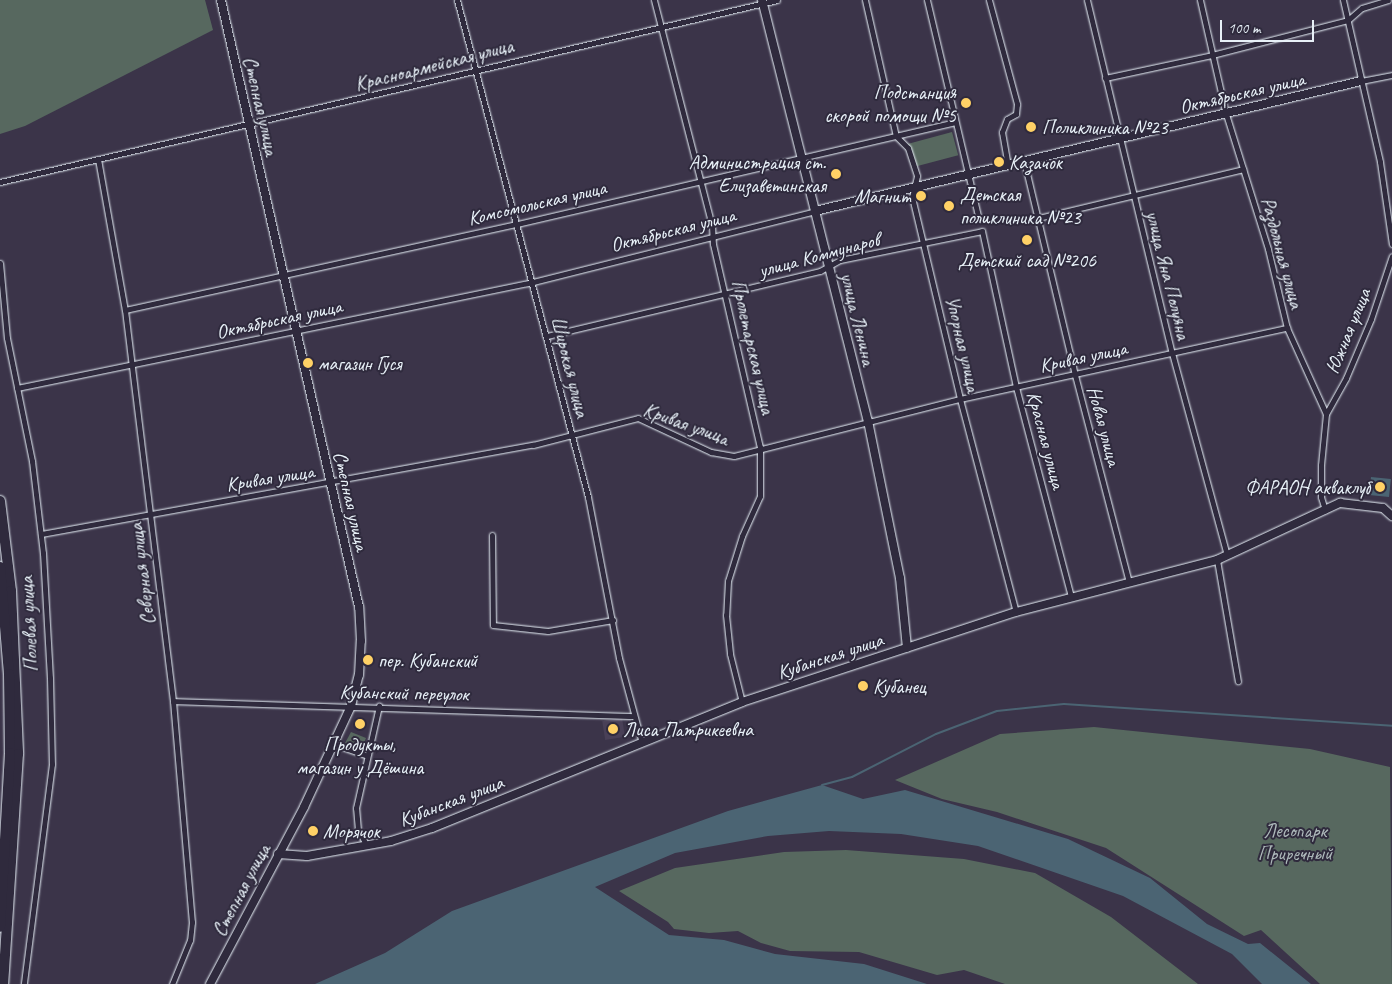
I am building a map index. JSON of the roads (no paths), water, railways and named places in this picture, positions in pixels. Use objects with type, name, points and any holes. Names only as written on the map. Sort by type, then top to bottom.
[{"type":"highway","name":"Полевая улица","points":[[0,501],[11,591],[18,754],[3,984]]},
{"type":"highway","name":"Полевая улица","points":[[0,567],[9,674],[10,753],[0,927]]},
{"type":"street","name":"Степная улица","points":[[210,984],[278,854],[351,706],[360,658],[359,606],[247,124],[221,0]]},
{"type":"street","name":"Широкая улица","points":[[457,0],[572,435],[634,716],[642,743]]},
{"type":"street","name":"Пролетарская улица","points":[[654,0],[713,237],[760,447],[760,496],[742,536],[728,581],[726,615],[730,654],[742,702]]},
{"type":"street","name":"Красноармейская улица","points":[[0,182],[777,0]]},
{"type":"street","name":"Упорная улица","points":[[866,0],[896,136],[908,148],[917,176],[912,197],[960,399],[1016,612]]},
{"type":"street","points":[[927,0],[978,216]]},
{"type":"street","points":[[989,0],[1017,104],[1016,114],[1007,119],[1002,132],[1008,165]]},
{"type":"street","name":"улица Яна Полуяна","points":[[1086,0],[1172,354],[1227,555]]},
{"type":"street","name":"Раздольная улица","points":[[1200,0],[1226,114],[1268,249],[1287,328],[1326,414],[1321,465],[1321,497],[1325,510]]},
{"type":"street","points":[[1343,0],[1380,162],[1392,244]]},
{"type":"street","points":[[1105,78],[1212,55],[1348,20],[1362,8],[1388,0]]},
{"type":"street","name":"улица Ленина","points":[[763,2],[868,421],[900,578],[907,648]]},
{"type":"street","name":"Октябрьская улица","points":[[17,388],[297,333],[533,282],[815,211],[1392,75]]},
{"type":"street","name":"Комсомольская улица","points":[[125,310],[516,224],[699,180],[956,122]]},
{"type":"street","name":"Северная улица","points":[[98,159],[125,310],[173,701],[192,922],[190,940],[172,984]]},
{"type":"street","name":"Новая улица","points":[[1024,161],[1074,375],[1129,582]]},
{"type":"street","points":[[1038,218],[1243,169]]},
{"type":"street","name":"улица Коммунаров","points":[[547,336],[820,271],[840,260],[924,245],[982,231]]},
{"type":"street","name":"Красная улица","points":[[982,231],[1016,386],[1071,596]]},
{"type":"street","name":"Южная улица","points":[[1326,414],[1346,378],[1372,319],[1392,256]]},
{"type":"street","name":"Полевая улица","points":[[0,263],[7,338],[32,461],[41,534],[52,764],[24,984]]},
{"type":"street","name":"Кривая улица","points":[[41,534],[150,513],[330,484],[572,435],[638,418],[723,456],[734,456],[760,447],[1016,386],[1287,328]]},
{"type":"street","name":"Кубанская улица","points":[[278,854],[307,856],[367,846],[432,828],[742,702],[1016,612],[1071,596],[1217,560],[1340,504],[1367,504],[1383,508],[1392,516]]},
{"type":"street","points":[[492,535],[493,625],[548,631],[613,620]]},
{"type":"street","points":[[1217,560],[1238,680]]},
{"type":"street","name":"Кубанский переулок","points":[[173,701],[378,706],[634,716]]},
{"type":"street","points":[[367,846],[358,830],[356,808],[378,706]]},
{"type":"street","points":[[333,744],[367,756]]},
{"type":"water","name":"ФАРАОН акваклуб","points":[[1371,477],[1391,479],[1389,497],[1369,495]]},
{"type":"water","points":[[822,785],[863,799],[905,790],[1068,839],[1150,878],[1207,924],[1248,944],[1260,943],[1311,984],[1262,984],[1232,954],[1123,896],[978,846],[901,834],[829,831],[768,836],[675,853],[595,887],[669,935],[724,940],[775,954],[864,964],[927,984],[315,984],[385,953],[452,911],[728,811]]},
{"type":"waterway","points":[[822,785],[852,777],[936,734],[997,711],[1064,704],[1392,726]]},
{"type":"place","name":"Подстанция скорой помощи №5","points":[[966,103]]},
{"type":"place","name":"Поликлиника №23","points":[[1031,127]]},
{"type":"place","name":"Казачок","points":[[999,162]]},
{"type":"place","name":"Администрация ст. Елизаветинская","points":[[836,174]]},
{"type":"place","name":"Магнит","points":[[921,196]]},
{"type":"place","name":"Детская поликлиника №23","points":[[949,206]]},
{"type":"place","name":"Детский сад №206","points":[[1027,240]]},
{"type":"place","name":"магазин Гуся","points":[[308,363]]},
{"type":"place","name":"ФАРАОН акваклуб","points":[[1380,487]]},
{"type":"place","name":"пер. Кубанский","points":[[368,660]]},
{"type":"place","name":"Кубанец","points":[[863,686]]},
{"type":"place","name":"Продукты, магазин у Дёшина","points":[[360,724]]},
{"type":"place","name":"Лиса Патрикеевна","points":[[613,729]]},
{"type":"place","name":"Морячок","points":[[313,831]]},
{"type":"park label","name":"Лесопарк Приречный","points":[[1295,842]]}]
